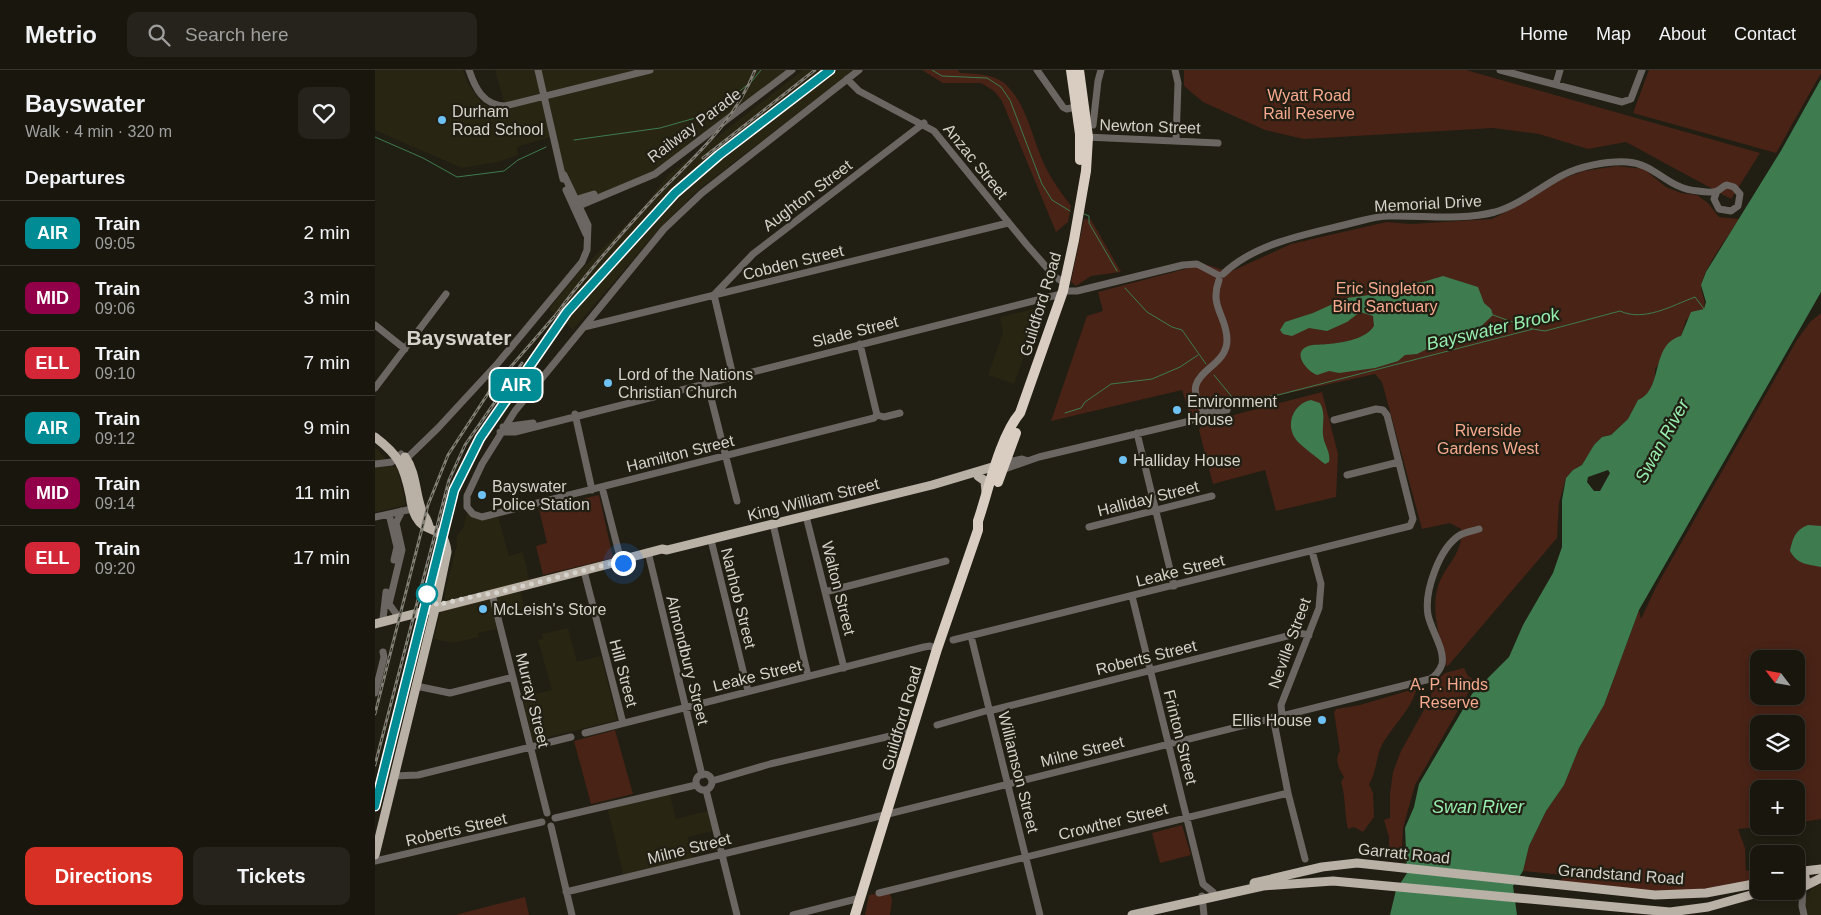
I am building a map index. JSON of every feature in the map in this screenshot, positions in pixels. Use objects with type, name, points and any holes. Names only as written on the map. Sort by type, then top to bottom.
[{"type":"highway","name":"Guildford Road","points":[[1071,70],[1080,106]]},
{"type":"highway","name":"Guildford Road","points":[[978,530],[983,523],[1014,419],[1020,413],[1063,290],[1086,170],[1080,106],[1079,70]]},
{"type":"highway","name":"Guildford Road","points":[[855,915],[888,813],[937,648],[978,530],[987,495],[999,468]]},
{"type":"main road","points":[[375,855],[436,608],[447,552],[446,543],[441,532],[418,522],[416,487],[401,458],[377,438]]},
{"type":"main road","points":[[401,458],[416,507]]},
{"type":"main road","name":"King William Street","points":[[967,476],[970,472],[999,468]]},
{"type":"main road","name":"King William Street","points":[[436,608],[447,607],[621,560],[711,540],[967,476],[978,476],[999,468]]},
{"type":"main road","points":[[978,476],[985,481],[987,495]]},
{"type":"main road","name":"King William Street","points":[[436,608],[484,594],[492,594]]},
{"type":"main road","points":[[378,621],[436,608]]},
{"type":"main road","points":[[378,621],[436,608]]},
{"type":"main road","name":"Garratt Road","points":[[1133,915],[1179,904],[1213,892],[1344,863],[1382,865],[1540,883]]},
{"type":"main road","points":[[1805,870],[1821,869]]},
{"type":"main road","points":[[1805,886],[1821,878]]},
{"type":"main road","name":"Garratt Road","points":[[1201,897],[1298,882],[1342,881],[1538,899]]},
{"type":"main road","name":"Grandstand Road","points":[[1540,883],[1671,895],[1727,891],[1750,885]]},
{"type":"main road","name":"Grandstand Road","points":[[1538,899],[1670,912],[1708,908],[1750,895]]},
{"type":"street","points":[[469,70],[475,88],[485,100],[496,106],[505,106],[545,97],[650,70]]},
{"type":"street","points":[[377,464],[401,458],[438,428],[572,276],[585,256],[587,236],[563,175],[538,70]]},
{"type":"street","name":"Railway Parade","points":[[574,203],[626,187],[655,174],[792,70]]},
{"type":"street","points":[[501,429],[664,229],[702,193],[859,70]]},
{"type":"street","points":[[1037,70],[1063,107],[1067,109],[1080,106]]},
{"type":"street","points":[[1093,125],[1097,81],[1101,70]]},
{"type":"street","points":[[1175,70],[1178,83],[1175,141]]},
{"type":"street","points":[[1500,70],[1628,102],[1642,70]]},
{"type":"street","points":[[1556,84],[1560,70]]},
{"type":"street","name":"Anzac Street","points":[[847,79],[859,91],[924,123],[934,131],[1009,224],[1055,277],[1063,290]]},
{"type":"street","name":"Aughton Street","points":[[714,296],[753,254],[924,123]]},
{"type":"street","name":"Newton Street","points":[[1084,138],[1218,143]]},
{"type":"street","name":"Memorial Drive","points":[[1220,276],[1243,260],[1283,242],[1357,222],[1387,216],[1466,217],[1496,212],[1524,199],[1562,175],[1583,168],[1627,162],[1647,166],[1667,182],[1685,190],[1717,191]]},
{"type":"street","name":"Cobden Street","points":[[583,327],[1009,224]]},
{"type":"street","name":"Slade Street","points":[[501,429],[576,416],[1057,295],[1063,290],[1077,291],[1183,265],[1197,264],[1220,276]]},
{"type":"street","points":[[1205,413],[1196,393],[1196,383],[1201,373],[1221,358],[1227,340],[1215,301],[1220,276]]},
{"type":"street","points":[[375,388],[445,294]]},
{"type":"street","points":[[714,296],[733,376]]},
{"type":"street","points":[[375,325],[405,349]]},
{"type":"street","points":[[860,344],[877,415]]},
{"type":"street","points":[[707,382],[727,455],[737,501]]},
{"type":"street","name":"King William Street","points":[[999,468],[1022,459],[1029,461],[1190,421],[1205,413],[1227,410]]},
{"type":"street","points":[[1333,420],[1383,410],[1387,415],[1399,462],[1347,475]]},
{"type":"street","name":"Hamilton Street","points":[[501,429],[466,500],[468,509],[473,514],[482,517],[874,418],[877,415],[884,417],[901,413]]},
{"type":"street","points":[[576,416],[592,490]]},
{"type":"street","points":[[1137,433],[1174,586]]},
{"type":"street","name":"Leake Street","points":[[953,640],[1407,527],[1412,524],[1413,519],[1399,462]]},
{"type":"street","points":[[602,487],[621,560]]},
{"type":"street","name":"Halliday Street","points":[[1089,527],[1212,496]]},
{"type":"street","points":[[375,517],[416,507]]},
{"type":"street","points":[[397,616],[389,604],[402,550],[396,523],[402,511]]},
{"type":"street","points":[[378,621],[396,551],[389,514]]},
{"type":"street","name":"Walton Street","points":[[806,516],[844,668]]},
{"type":"street","points":[[773,524],[808,676]]},
{"type":"street","name":"Milne Street","points":[[565,892],[1430,679],[1436,674],[1442,664],[1441,653],[1428,615],[1428,592],[1432,579],[1453,541],[1460,536],[1479,529]]},
{"type":"street","name":"Nanhob Street","points":[[711,540],[748,691]]},
{"type":"street","name":"Neville Street","points":[[1282,715],[1281,705],[1309,635],[1321,592],[1312,551]]},
{"type":"street","name":"Almondbury Street","points":[[649,555],[702,775]]},
{"type":"street","points":[[825,592],[946,562]]},
{"type":"street","name":"Hill Street","points":[[584,571],[623,723]]},
{"type":"street","name":"Murray Street","points":[[492,594],[547,813]]},
{"type":"street","name":"Frinton Street","points":[[1132,596],[1203,884]]},
{"type":"street","name":"Roberts Street","points":[[937,725],[989,710],[1299,633],[1309,635]]},
{"type":"street","name":"Williamson Street","points":[[971,636],[1040,915]]},
{"type":"street","name":"Leake Street","points":[[585,733],[929,646],[937,648]]},
{"type":"street","points":[[375,693],[384,657],[383,652]]},
{"type":"street","points":[[416,686],[450,693],[513,677]]},
{"type":"street","points":[[1273,717],[1287,793],[1305,859]]},
{"type":"street","points":[[712,781],[770,764],[912,731]]},
{"type":"street","points":[[394,776],[418,775],[571,737]]},
{"type":"street","points":[[696,784],[698,777],[702,775],[707,775],[712,781]]},
{"type":"street","points":[[696,784],[701,790],[706,790],[711,786],[712,781]]},
{"type":"street","points":[[571,915],[551,826],[555,818],[696,784]]},
{"type":"street","points":[[706,790],[737,915]]},
{"type":"street","name":"Crowther Street","points":[[879,893],[1287,793]]},
{"type":"street","points":[[551,826],[546,826],[542,822],[542,817],[547,813],[552,813],[555,818]]},
{"type":"street","name":"Roberts Street","points":[[375,862],[542,822]]},
{"type":"street","points":[[1204,915],[1200,893],[1203,884],[1213,892]]},
{"type":"street","points":[[793,915],[860,898]]},
{"type":"street","points":[[1798,900],[1802,906]]},
{"type":"street","points":[[1803,900],[1804,915]]},
{"type":"shaded area","points":[[375,70],[463,70],[468,84],[482,103],[497,110],[506,109],[495,70],[791,70],[658,170],[633,183],[573,203],[553,136],[517,147],[518,155],[498,162],[462,168],[375,130]]},
{"type":"shaded area","points":[[803,70],[854,70],[698,190],[652,237],[573,330],[549,309],[581,270],[642,208],[668,175]]},
{"type":"shaded area","points":[[1042,307],[1014,384],[988,375],[1003,332],[1000,317]]},
{"type":"shaded area","points":[[375,447],[393,467],[397,467],[406,505],[375,512]]},
{"type":"shaded area","points":[[468,509],[473,514],[497,513],[509,556],[523,552],[529,580],[509,585],[512,594],[521,592],[525,609],[494,617],[497,629],[478,633],[479,637],[453,643],[434,639],[441,611],[488,599],[485,590],[445,601],[445,592],[457,545],[456,536],[463,528]]},
{"type":"shaded area","points":[[568,628],[577,662],[601,656],[617,720],[533,741],[522,697],[552,690],[538,640],[543,639],[542,634]]},
{"type":"shaded area","points":[[669,791],[676,819],[711,810],[717,830],[688,837],[694,861],[624,878],[607,806]]},
{"type":"shaded area","points":[[1821,884],[1821,915],[1807,915],[1804,904],[1806,896],[1812,888]]},
{"type":"green space","points":[[922,70],[958,70],[960,73],[988,76],[1004,83],[1011,90],[1027,118],[1047,170],[1071,206],[1068,222],[1056,232],[1002,101],[994,91],[981,83],[943,83]]},
{"type":"green space","name":"Wyatt Road Rail Reserve","points":[[1184,70],[1466,70],[1760,153],[1731,199],[1626,142],[1588,149],[1539,134],[1493,128],[1304,139],[1265,130],[1203,102],[1184,86]]},
{"type":"green space","points":[[1649,70],[1821,70],[1821,73],[1776,153],[1633,113]]},
{"type":"green space","points":[[1617,166],[1644,169],[1666,187],[1681,193],[1697,195],[1708,203],[1719,217],[1739,219],[1704,275],[1701,289],[1705,302],[1704,309],[1686,320],[1681,336],[1655,369],[1655,379],[1652,388],[1643,398],[1638,400],[1628,419],[1611,435],[1602,437],[1594,445],[1582,465],[1573,470],[1566,478],[1559,503],[1557,538],[1447,667],[1437,626],[1436,596],[1441,579],[1460,545],[1461,529],[1450,523],[1422,529],[1382,382],[1375,374],[1190,415],[1182,390],[1051,421],[1087,316],[1103,311],[1098,292],[1204,264],[1230,272],[1291,244],[1386,222],[1411,224],[1492,219],[1521,204],[1559,180],[1584,171]]},
{"type":"green space","points":[[1084,219],[1091,220],[1121,272],[1091,276],[1076,286],[1071,282]]},
{"type":"green space","points":[[1821,313],[1821,819],[1805,822],[1805,780],[1750,780],[1750,828],[1738,829],[1745,848],[1746,871],[1750,870],[1750,885],[1690,895],[1561,885],[1562,875],[1523,871],[1529,846],[1546,811],[1564,785],[1579,748],[1604,705],[1639,610],[1641,619],[1656,587],[1797,340],[1810,322]]},
{"type":"green space","points":[[1322,392],[1338,454],[1336,497],[1276,511],[1265,470],[1213,484],[1199,430],[1203,423]]},
{"type":"green space","points":[[599,495],[613,558],[543,575],[536,546],[547,543],[539,509]]},
{"type":"green space","name":"A. P. Hinds Reserve","points":[[1464,668],[1468,676],[1475,681],[1415,785],[1403,828],[1402,852],[1389,851],[1389,837],[1384,820],[1390,818],[1390,794],[1393,772],[1401,751],[1430,699],[1434,683],[1445,673]]},
{"type":"green space","points":[[1414,689],[1416,691],[1413,699],[1381,747],[1369,784],[1373,793],[1374,817],[1363,832],[1354,827],[1348,829],[1341,782],[1344,777],[1337,761],[1340,751],[1334,712],[1336,709],[1360,705]]},
{"type":"green space","points":[[615,730],[633,794],[591,804],[574,741]]},
{"type":"green space","points":[[1182,825],[1191,855],[1160,863],[1152,833]]},
{"type":"green space","points":[[889,891],[892,900],[890,915],[865,915],[869,895]]},
{"type":"green space","points":[[525,897],[529,915],[455,915]]},
{"type":"water","name":"Swan River","points":[[1821,79],[1821,292],[1639,610],[1604,705],[1579,748],[1564,785],[1546,811],[1529,846],[1523,871],[1513,886],[1517,915],[1390,915],[1396,890],[1407,873],[1405,828],[1414,807],[1419,784],[1472,694],[1509,657],[1523,625],[1553,573],[1562,547],[1562,500],[1566,478],[1573,470],[1582,465],[1594,445],[1602,437],[1611,435],[1628,419],[1638,400],[1646,395],[1651,387],[1665,348],[1671,341],[1681,336],[1691,312],[1704,309],[1706,302],[1701,285],[1706,272],[1782,149]],"holes":[[[1608,470],[1610,473],[1600,491],[1594,491],[1587,482],[1588,477]]]},
{"type":"water","points":[[1443,276],[1478,287],[1484,303],[1491,309],[1493,315],[1471,336],[1449,345],[1437,344],[1417,354],[1405,355],[1398,361],[1375,368],[1339,373],[1329,371],[1317,375],[1302,362],[1301,353],[1303,349],[1310,345],[1340,343],[1360,337],[1374,326],[1373,316],[1360,312],[1347,322],[1327,331],[1309,328],[1292,336],[1283,334],[1280,330],[1285,322],[1313,313],[1346,298],[1370,295],[1385,286],[1423,282]]},
{"type":"water","points":[[1311,400],[1320,403],[1323,411],[1323,435],[1329,458],[1329,462],[1325,464],[1298,442],[1291,430],[1292,417],[1295,411],[1304,402]]},
{"type":"water","points":[[1808,525],[1821,526],[1821,567],[1796,559],[1790,551],[1795,535],[1800,529]]},
{"type":"waterway","points":[[574,140],[660,128],[713,113],[752,81],[761,70]]},
{"type":"waterway","name":"Bayswater Brook","points":[[932,70],[942,76],[987,78],[1001,87],[1010,100],[1042,184],[1052,200],[1070,211]]},
{"type":"waterway","points":[[375,137],[423,158],[457,177],[504,171],[518,160],[546,147]]},
{"type":"waterway","name":"Bayswater Brook","points":[[1084,214],[1089,216],[1089,223],[1117,271]]},
{"type":"waterway","name":"Bayswater Brook","points":[[1125,288],[1147,312],[1172,327],[1182,330],[1206,364]]},
{"type":"waterway","name":"Bayswater Brook","points":[[1214,375],[1232,397],[1245,400],[1278,395],[1533,329],[1545,331],[1620,311],[1638,315],[1648,314],[1695,297],[1704,309]]},
{"type":"waterway","points":[[1493,315],[1532,329]]},
{"type":"waterway","points":[[1065,413],[1081,408],[1085,402],[1111,384],[1152,379],[1180,367],[1198,355]]},
{"type":"railway","points":[[555,316],[616,240],[725,123],[747,89],[755,70]]},
{"type":"railway","points":[[703,158],[815,70]]},
{"type":"railway","points":[[375,806],[454,490],[480,438],[567,312],[675,193],[719,155],[830,70]]},
{"type":"railway","points":[[375,714],[428,505],[448,455],[489,392],[559,311]]},
{"type":"railway","points":[[375,765],[449,480],[465,445],[522,363]]},
{"type":"train","name":"AIR","points":[[375,806],[401,693],[454,490],[461,472],[480,438],[567,312],[675,193],[719,155],[830,70]]},
{"type":"place","name":"Durham Road School","points":[[442,120]]},
{"type":"place","name":"Lord of the Nations Christian Church","points":[[608,383]]},
{"type":"place","name":"Environment House","points":[[1177,410]]},
{"type":"place","name":"Halliday House","points":[[1123,460]]},
{"type":"place","name":"Bayswater Police Station","points":[[482,495]]},
{"type":"place","name":"McLeish's Store","points":[[483,609]]},
{"type":"place","name":"Ellis House","points":[[1322,720]]},
{"type":"district","name":"Bayswater","points":[[459,338]]},
{"type":"route","points":[[427,594],[438,598],[436,605],[484,594],[492,594],[617,562],[621,565],[623,563]]},
{"type":"park label","name":"Eric Singleton Bird Sanctuary","points":[[1385,297]]},
{"type":"park label","name":"Riverside Gardens West","points":[[1488,439]]}]
